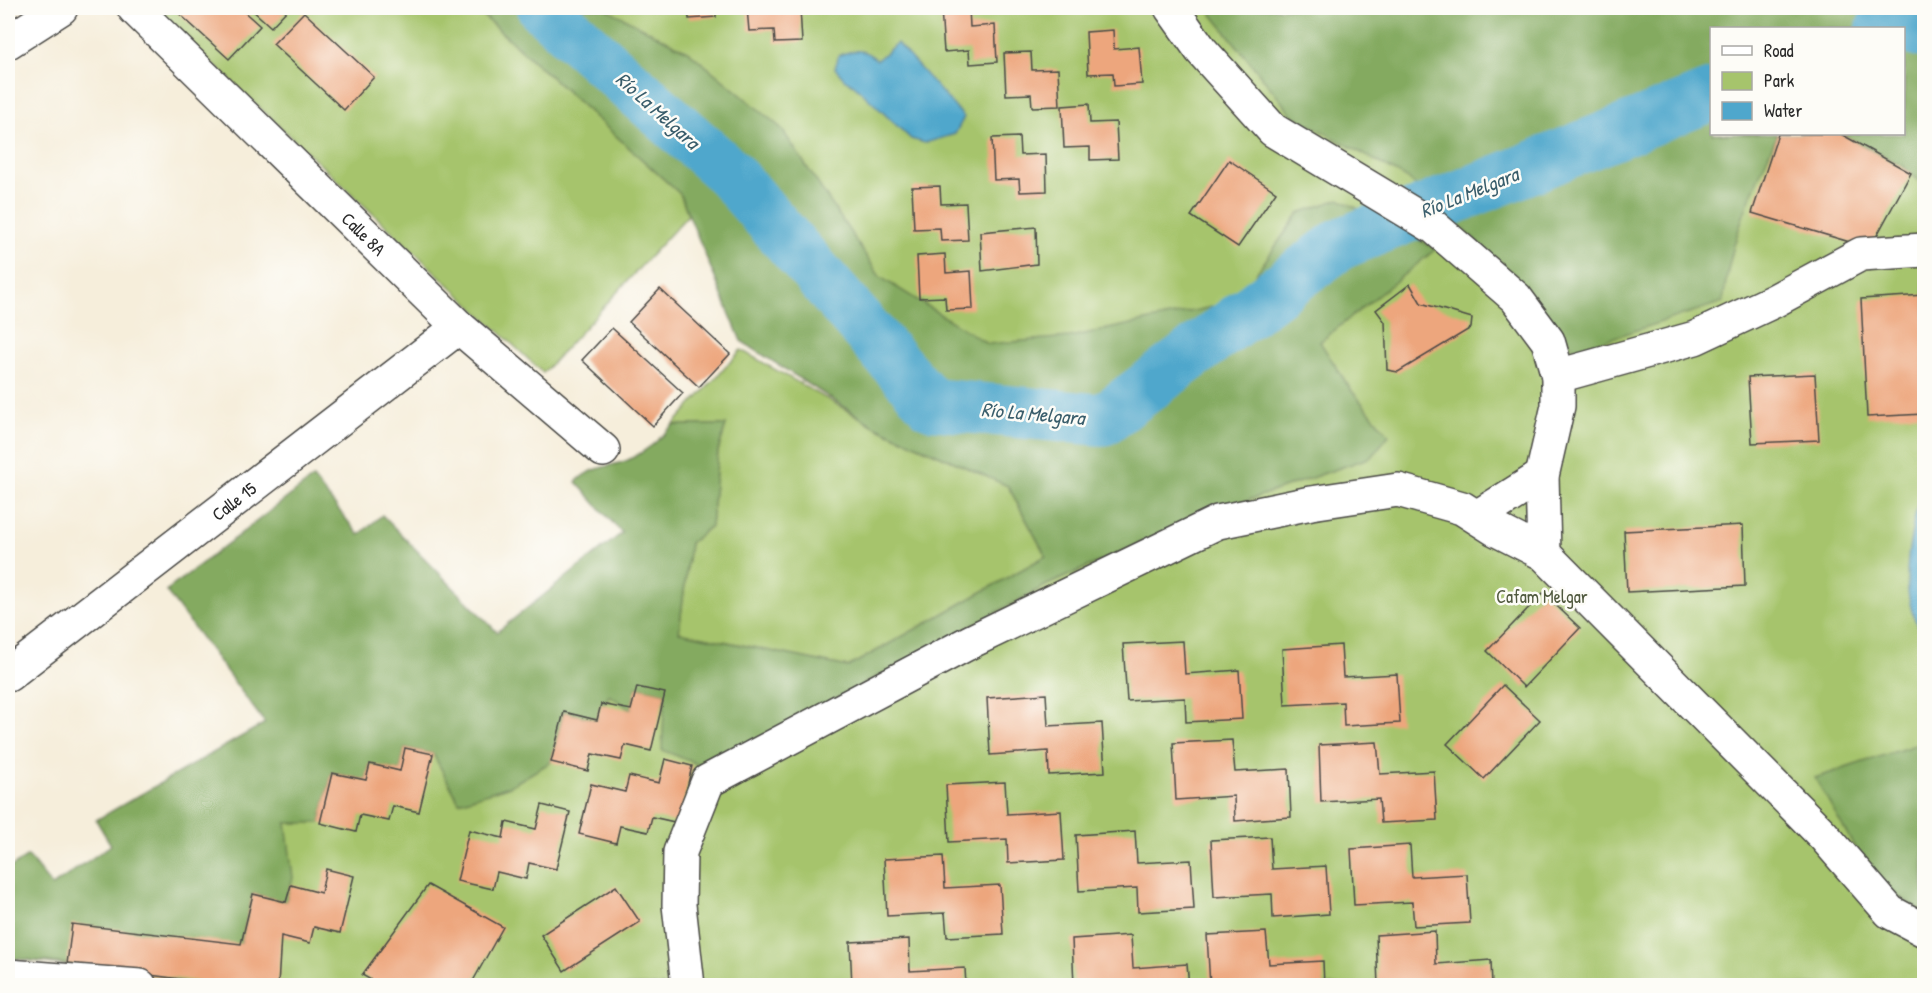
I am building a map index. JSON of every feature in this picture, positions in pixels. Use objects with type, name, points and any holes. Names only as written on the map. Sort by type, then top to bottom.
[{"type":"street","points":[[8,42],[61,8]]},
{"type":"street","name":"Calle 8A","points":[[134,8],[459,327],[603,450]]},
{"type":"street","points":[[1170,8],[1201,50],[1272,130],[1434,227],[1516,298],[1548,341],[1558,376],[1558,406],[1542,476],[1544,554]]},
{"type":"street","points":[[1558,376],[1695,338],[1774,301],[1861,254],[1924,250]]},
{"type":"street","name":"Calle 15","points":[[8,675],[459,327]]},
{"type":"street","points":[[1477,517],[1542,476]]},
{"type":"street","points":[[688,986],[679,905],[680,852],[708,781],[972,641],[1218,522],[1311,502],[1398,490],[1462,508],[1544,554],[1823,835],[1890,912],[1924,930]]},
{"type":"street","points":[[8,976],[141,986]]},
{"type":"green space","points":[[153,8],[474,8],[681,194],[688,215],[543,373]]},
{"type":"green space","points":[[475,8],[605,8],[689,52],[781,128],[880,277],[988,344],[1070,337],[1236,302],[1299,213],[1339,199],[1436,249],[1320,342],[1351,390],[1389,435],[1371,457],[1197,518],[1047,585],[707,768],[662,750],[665,693],[637,687],[631,710],[609,695],[597,720],[564,712],[551,762],[510,786],[459,802],[433,754],[405,748],[400,771],[370,765],[366,780],[332,773],[320,823],[286,823],[293,878],[286,902],[253,894],[241,944],[67,964],[8,958],[8,869],[28,856],[52,886],[111,845],[96,820],[265,723],[166,591],[313,478],[359,535],[382,515],[497,632],[622,533],[576,482],[594,470],[635,457],[663,436],[673,425],[726,425],[718,451],[711,526],[690,543],[679,632],[848,667],[1046,556],[1008,486],[874,426],[741,341],[680,194]]},
{"type":"green space","name":"Cafam Melgar","points":[[583,8],[1924,8],[1924,985],[216,986],[17,959],[290,769],[622,627],[824,705],[1047,585],[1164,533],[935,366]]},
{"type":"green space","points":[[1207,8],[1924,8],[1924,185],[1903,166],[1843,135],[1905,135],[1905,27],[1710,27],[1710,135],[1778,135],[1743,216],[1731,257],[1723,302],[1575,350],[1515,276],[1407,178],[1292,115]]},
{"type":"green space","points":[[741,350],[880,429],[1008,486],[1046,556],[848,667],[679,632],[690,543],[711,526],[718,451],[726,425],[673,425]]},
{"type":"green space","points":[[1924,742],[1924,912],[1876,884],[1815,778]]},
{"type":"water","points":[[897,43],[964,117],[955,134],[925,143],[911,139],[854,85],[844,79],[835,68],[839,55],[859,51],[868,53],[877,60]]},
{"type":"water","points":[[1921,491],[1924,491],[1924,636],[1915,620],[1907,584],[1909,546]]},
{"type":"building","points":[[173,8],[240,8],[260,26],[229,59]]},
{"type":"building","points":[[250,8],[289,8],[271,27]]},
{"type":"building","points":[[688,8],[716,8],[716,17],[689,19]]},
{"type":"building","points":[[747,8],[800,8],[802,42],[775,43],[774,30],[749,31]]},
{"type":"building","points":[[969,8],[970,27],[995,25],[997,62],[970,64],[969,50],[944,52],[941,9]]},
{"type":"building","points":[[304,12],[374,77],[344,110],[273,44]]},
{"type":"building","points":[[1113,30],[1114,49],[1139,47],[1142,84],[1114,86],[1113,73],[1088,74],[1086,32]]},
{"type":"building","points":[[1031,52],[1032,70],[1058,69],[1060,106],[1032,107],[1031,94],[1006,95],[1004,53]]},
{"type":"building","points":[[1089,104],[1090,123],[1116,122],[1118,159],[1090,160],[1090,147],[1064,148],[1062,106]]},
{"type":"building","points":[[1778,135],[1843,135],[1911,173],[1870,248],[1752,213]]},
{"type":"building","points":[[1019,137],[1020,155],[1046,154],[1047,191],[1020,192],[1019,179],[994,180],[992,138]]},
{"type":"building","points":[[1229,160],[1276,192],[1238,247],[1191,216]]},
{"type":"building","points":[[940,186],[941,204],[966,203],[968,240],[941,241],[940,228],[914,229],[912,187]]},
{"type":"building","points":[[1036,227],[1037,264],[982,271],[980,232]]},
{"type":"building","points":[[945,254],[946,273],[971,271],[973,309],[946,310],[945,297],[919,298],[917,256]]},
{"type":"building","points":[[1410,284],[1421,303],[1472,318],[1471,328],[1398,372],[1387,370],[1385,322],[1376,310]]},
{"type":"building","points":[[660,289],[730,354],[699,387],[629,322]]},
{"type":"building","points":[[1924,295],[1924,414],[1867,417],[1861,299]]},
{"type":"building","points":[[612,328],[683,393],[653,426],[582,360]]},
{"type":"building","points":[[1815,374],[1819,440],[1752,443],[1748,377]]},
{"type":"building","points":[[1743,525],[1745,586],[1627,592],[1624,531]]},
{"type":"building","points":[[1543,593],[1580,628],[1524,687],[1487,651]]},
{"type":"building","points":[[1183,641],[1185,674],[1239,670],[1242,719],[1186,722],[1185,698],[1127,701],[1123,644]]},
{"type":"building","points":[[1341,645],[1343,677],[1397,674],[1400,723],[1344,726],[1343,702],[1285,705],[1282,649]]},
{"type":"building","points":[[1503,685],[1540,720],[1484,779],[1447,744]]},
{"type":"building","points":[[637,687],[665,693],[651,751],[625,745],[621,760],[592,754],[588,771],[551,762],[564,712],[597,720],[601,704],[631,710]]},
{"type":"building","points":[[1046,694],[1048,726],[1102,723],[1105,772],[1049,775],[1048,751],[990,755],[987,698]]},
{"type":"building","points":[[1232,740],[1235,772],[1289,769],[1291,817],[1235,821],[1234,796],[1176,800],[1173,743]]},
{"type":"building","points":[[1377,742],[1380,774],[1434,771],[1437,820],[1381,823],[1379,799],[1321,802],[1319,745]]},
{"type":"building","points":[[405,748],[433,754],[419,812],[393,806],[389,821],[360,815],[356,832],[320,823],[332,773],[366,780],[370,764],[400,771]]},
{"type":"building","points":[[665,759],[692,766],[679,823],[652,817],[648,832],[620,826],[616,843],[579,834],[591,784],[625,792],[629,776],[659,783]]},
{"type":"building","points":[[1005,782],[1007,814],[1061,811],[1064,860],[1008,863],[1007,839],[949,842],[946,785]]},
{"type":"building","points":[[542,805],[570,812],[556,869],[529,863],[526,879],[497,872],[493,889],[457,881],[469,830],[503,838],[506,822],[536,829]]},
{"type":"building","points":[[1135,831],[1137,863],[1191,860],[1194,909],[1138,912],[1137,888],[1079,891],[1076,835]]},
{"type":"building","points":[[1270,837],[1272,869],[1326,866],[1329,914],[1273,918],[1272,894],[1214,897],[1211,840]]},
{"type":"building","points":[[1410,845],[1412,877],[1467,874],[1470,923],[1414,926],[1412,902],[1354,905],[1351,849]]},
{"type":"building","points":[[943,856],[945,888],[1000,885],[1003,934],[947,937],[945,913],[887,916],[884,859]]},
{"type":"building","points":[[326,869],[354,876],[340,933],[314,927],[310,943],[281,936],[278,986],[233,986],[67,964],[72,924],[241,944],[253,894],[286,902],[291,885],[321,893]]},
{"type":"building","points":[[428,885],[503,927],[473,981],[479,986],[382,986],[362,975]]},
{"type":"building","points":[[616,886],[640,922],[564,971],[541,935]]},
{"type":"building","points":[[1435,931],[1436,964],[1491,960],[1492,986],[1378,986],[1376,935]]},
{"type":"building","points":[[1266,932],[1269,964],[1323,961],[1324,986],[1210,986],[1207,935]]},
{"type":"building","points":[[1131,935],[1133,968],[1187,964],[1189,986],[1074,986],[1072,939]]},
{"type":"building","points":[[909,939],[910,971],[965,968],[966,986],[852,986],[850,942]]},
{"type":"waterway","name":"Río La Melgara","points":[[543,8],[727,171],[931,404],[1103,420],[1340,244],[1710,96]]},
{"type":"waterway","name":"Río La Melgara","points":[[1885,27],[1890,25],[1900,27]]},
{"type":"waterway","name":"Río La Melgara","points":[[1905,28],[1924,32]]}]
